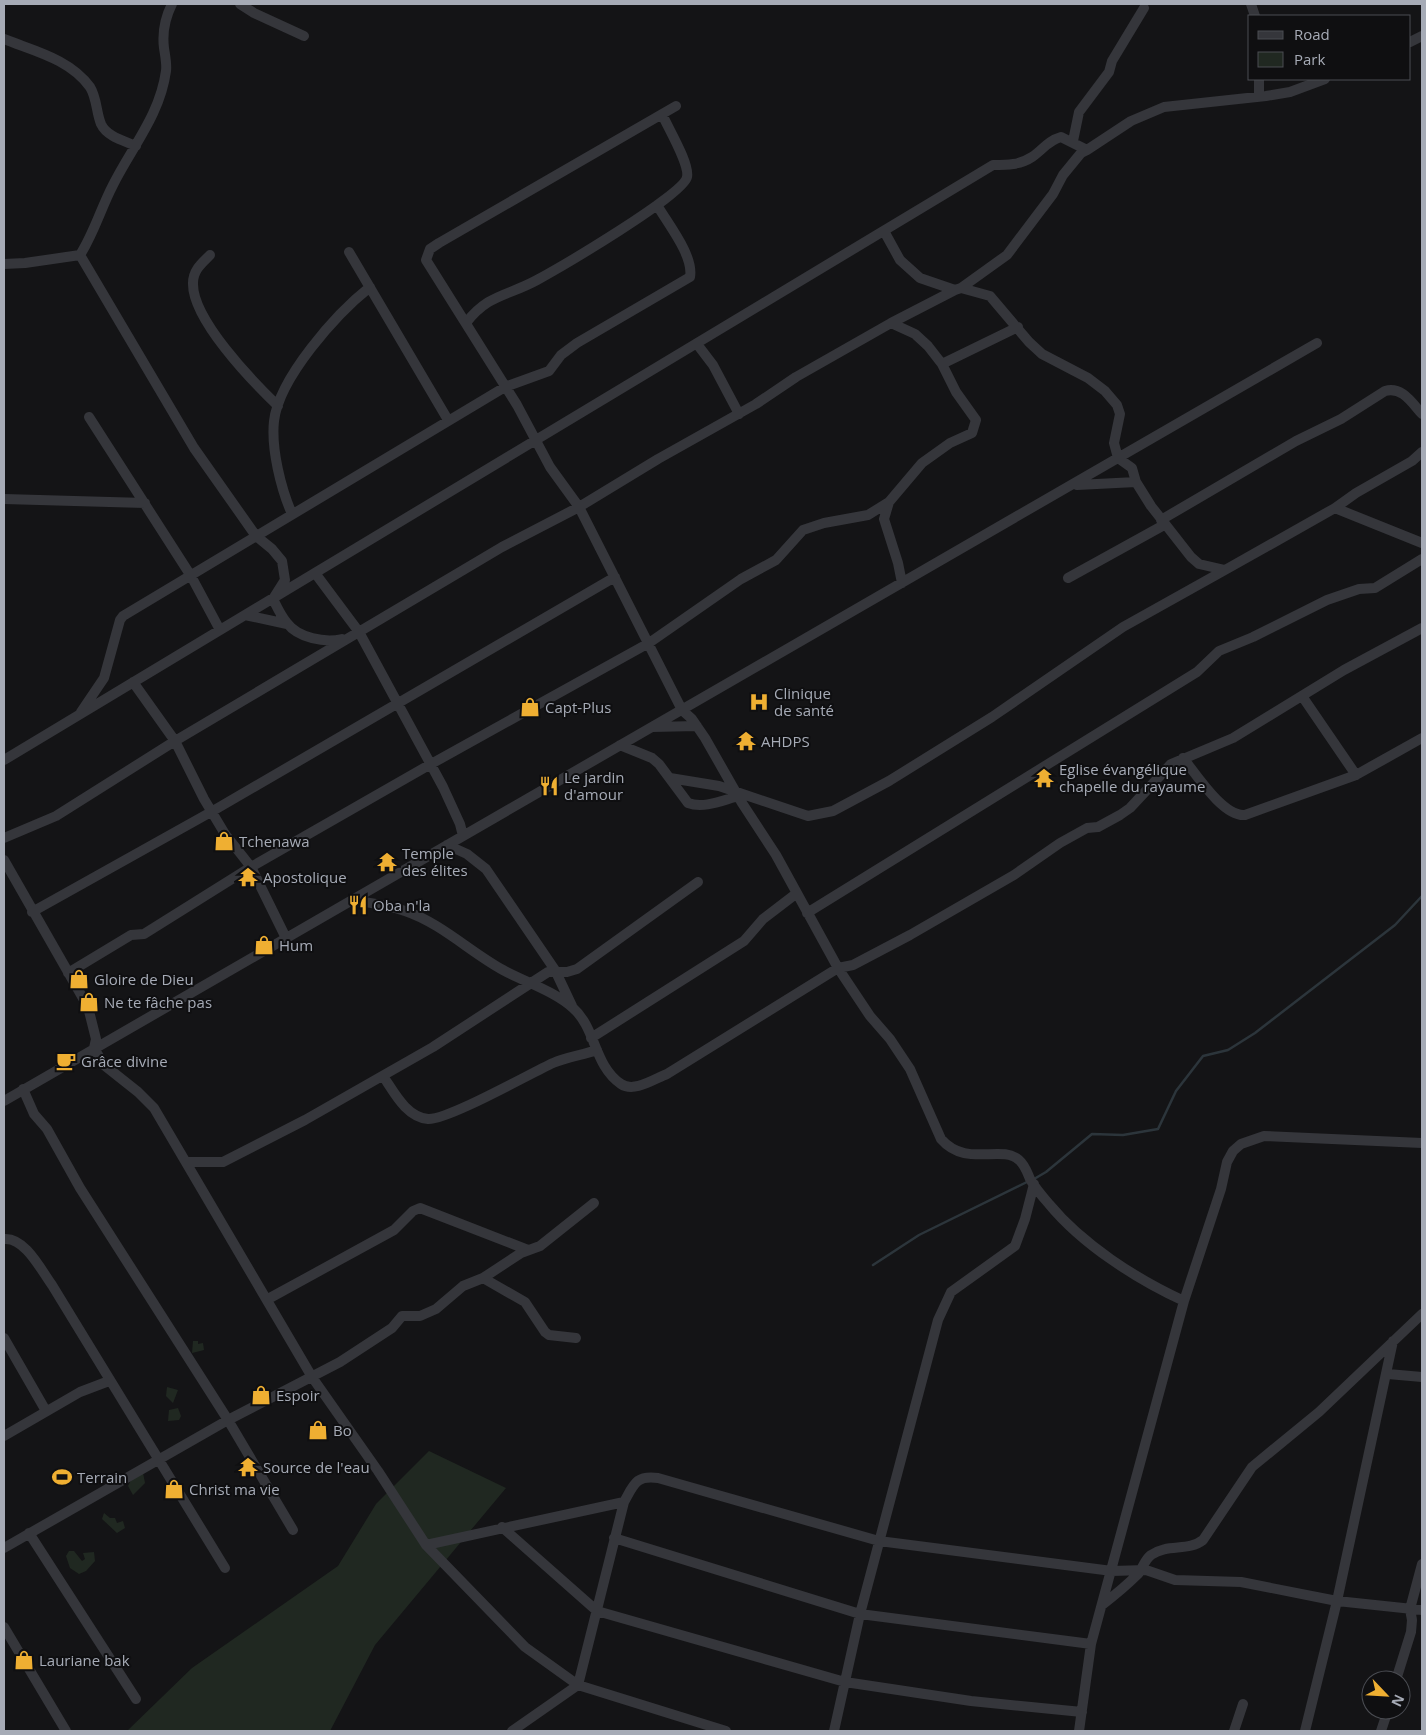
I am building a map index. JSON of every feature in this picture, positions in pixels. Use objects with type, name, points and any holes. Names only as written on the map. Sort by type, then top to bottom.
[{"type":"street","points":[[4,264],[44,261],[80,255],[92,236],[113,185],[155,112],[167,70],[164,22],[172,4]]},
{"type":"street","points":[[240,4],[254,13],[304,36]]},
{"type":"street","points":[[1073,142],[1079,112],[1108,72],[1115,56],[1144,8]]},
{"type":"street","points":[[4,39],[54,57],[81,78],[90,87],[98,106],[102,124],[114,137],[136,146]]},
{"type":"street","points":[[1259,80],[1259,97]]},
{"type":"street","points":[[4,838],[56,816],[175,741],[502,548],[579,507],[739,414],[796,377],[891,323],[958,289],[1006,255],[1053,194],[1063,175],[1082,153],[1131,121],[1164,107],[1290,92],[1303,82],[1318,80]]},
{"type":"street","points":[[676,106],[430,249],[426,260],[505,387],[550,467],[579,507],[682,710],[697,726],[776,855],[838,968],[870,1016],[890,1039],[910,1069],[932,1120],[948,1147],[981,1156],[1009,1155],[1018,1159],[1025,1166],[1034,1184],[1049,1204],[1076,1232],[1105,1256],[1158,1289],[1184,1301]]},
{"type":"street","points":[[466,323],[484,304],[535,281],[657,205],[684,186],[688,170],[662,114]]},
{"type":"street","points":[[4,760],[993,165],[1013,165],[1024,161],[1054,139],[1061,138],[1073,142],[1087,150]]},
{"type":"street","points":[[79,715],[104,678],[120,620],[123,616],[505,387],[549,371],[561,355],[578,343],[690,277],[692,268],[686,254],[657,205]]},
{"type":"street","points":[[884,231],[900,260],[920,278],[990,296],[1029,342],[1042,354],[1094,382],[1117,406],[1121,420],[1114,443],[1118,458],[1132,468],[1136,482],[1162,522],[1199,564],[1225,570]]},
{"type":"street","points":[[349,252],[448,420]]},
{"type":"street","points":[[80,255],[194,448],[256,536],[272,549],[284,567],[285,580],[273,599]]},
{"type":"street","points":[[210,255],[198,266],[192,282],[195,302],[248,377],[278,406]]},
{"type":"street","points":[[292,514],[275,463],[274,422],[278,406],[310,348],[350,303],[370,287]]},
{"type":"street","points":[[68,973],[131,935],[149,931],[250,867],[431,764],[649,644],[741,580],[776,560],[803,530],[824,522],[868,515],[889,502],[922,464],[950,444],[964,438],[975,428],[976,420],[956,392],[942,364],[921,339],[891,323]]},
{"type":"street","points":[[942,364],[1018,327]]},
{"type":"street","points":[[697,344],[713,366],[739,414]]},
{"type":"street","points":[[4,1101],[1317,344]]},
{"type":"street","points":[[1068,578],[1296,441],[1341,419],[1385,391],[1392,389],[1402,392],[1422,414]]},
{"type":"street","points":[[89,417],[191,576],[220,630]]},
{"type":"street","points":[[670,778],[719,786],[738,794],[808,816],[833,811],[889,781],[992,717],[1123,627],[1335,508],[1356,493],[1412,461],[1422,452]]},
{"type":"street","points":[[1071,486],[1136,482]]},
{"type":"street","points":[[4,500],[145,503]]},
{"type":"street","points":[[889,502],[884,519],[898,563],[902,583]]},
{"type":"street","points":[[1335,508],[1422,543]]},
{"type":"street","points":[[807,913],[1196,672],[1219,651],[1253,638],[1326,600],[1359,589],[1375,588],[1422,560]]},
{"type":"street","points":[[315,573],[397,702],[455,812],[462,836]]},
{"type":"street","points":[[32,912],[211,812],[397,702],[615,577]]},
{"type":"street","points":[[273,599],[288,624],[303,635],[332,641],[355,634]]},
{"type":"street","points":[[245,615],[288,624]]},
{"type":"street","points":[[447,845],[467,854],[486,869],[555,970],[573,1008],[586,1024],[607,1069],[621,1084],[630,1088],[640,1086],[667,1074],[838,968],[853,965],[910,935],[1014,875],[1060,843],[1087,828],[1098,827],[1120,815],[1130,808],[1163,771],[1183,758],[1201,753],[1233,738],[1351,666],[1422,628]]},
{"type":"street","points":[[104,678],[107,698]]},
{"type":"street","points":[[133,682],[175,741],[211,812],[250,867],[286,938]]},
{"type":"street","points":[[1302,696],[1356,775]]},
{"type":"street","points":[[651,727],[697,726]]},
{"type":"street","points":[[1183,758],[1224,807],[1237,816],[1272,806],[1356,775],[1422,738]]},
{"type":"street","points":[[620,745],[652,758],[670,778],[688,803],[695,806],[738,794]]},
{"type":"street","points":[[4,860],[88,1007],[96,1039],[94,1048],[111,1072],[138,1092],[154,1108],[268,1299],[312,1377],[378,1471],[426,1546],[525,1647],[578,1685],[726,1731]]},
{"type":"street","points":[[187,1162],[223,1162],[305,1120],[433,1047],[528,983],[555,970],[567,972],[577,969],[698,882]]},
{"type":"street","points":[[591,1038],[744,941],[763,920],[796,893]]},
{"type":"street","points":[[352,900],[406,911],[434,926],[497,966],[573,1008]]},
{"type":"street","points":[[40,925],[48,903]]},
{"type":"street","points":[[383,1076],[406,1108],[416,1116],[429,1119],[453,1112],[555,1062],[597,1050]]},
{"type":"street","points":[[23,1089],[34,1114],[47,1128],[80,1188],[228,1420],[293,1530]]},
{"type":"street","points":[[1079,1731],[1091,1644],[1184,1301],[1233,1151],[1241,1144],[1264,1136],[1422,1143]]},
{"type":"street","points":[[834,1731],[860,1614],[916,1399],[946,1302],[951,1292],[959,1285],[1015,1246],[1025,1219],[1034,1184]]},
{"type":"street","points":[[4,1548],[228,1420],[340,1362],[392,1328],[402,1316],[425,1315],[440,1306],[457,1290],[483,1278],[528,1250],[540,1246],[594,1203]]},
{"type":"street","points":[[268,1299],[394,1230],[412,1211],[420,1208],[528,1250]]},
{"type":"street","points":[[4,1239],[15,1240],[22,1246],[52,1285],[109,1381],[161,1460],[225,1568]]},
{"type":"street","points":[[483,1278],[519,1297],[549,1335],[576,1338]]},
{"type":"street","points":[[1102,1605],[1140,1572],[1150,1556],[1165,1547],[1195,1546],[1203,1540],[1252,1467],[1319,1412],[1422,1314]]},
{"type":"street","points":[[4,1338],[46,1411]]},
{"type":"street","points":[[1305,1731],[1337,1601],[1388,1374],[1393,1341]]},
{"type":"street","points":[[1388,1374],[1422,1378]]},
{"type":"street","points":[[4,1436],[80,1392],[109,1381]]},
{"type":"street","points":[[512,1731],[578,1685],[624,1502],[634,1484],[641,1478],[658,1478],[880,1541],[1112,1571],[1140,1572],[1146,1570],[1175,1580],[1241,1582],[1337,1601],[1422,1610]]},
{"type":"street","points":[[426,1546],[502,1527],[624,1502]]},
{"type":"street","points":[[502,1527],[597,1611],[845,1682],[971,1700],[1082,1712]]},
{"type":"street","points":[[29,1533],[136,1700]]},
{"type":"street","points":[[614,1538],[860,1614],[1091,1644]]},
{"type":"street","points":[[1399,1670],[1411,1632],[1410,1608],[1422,1564]]},
{"type":"street","points":[[4,1627],[66,1731]]},
{"type":"street","points":[[1234,1731],[1243,1704]]},
{"type":"green space","points":[[193,1341],[198,1341],[198,1344],[203,1343],[204,1350],[192,1353]]},
{"type":"green space","points":[[167,1387],[178,1390],[173,1403],[166,1396]]},
{"type":"green space","points":[[178,1408],[181,1416],[179,1420],[168,1421],[169,1410]]},
{"type":"green space","points":[[429,1451],[506,1488],[375,1645],[330,1731],[127,1731],[192,1668],[338,1566],[376,1504]]},
{"type":"green space","points":[[143,1473],[145,1483],[133,1495],[128,1486],[131,1480]]},
{"type":"green space","points":[[104,1513],[110,1518],[115,1518],[117,1523],[123,1521],[125,1528],[117,1533],[102,1519]]},
{"type":"green space","points":[[69,1551],[74,1551],[82,1561],[85,1559],[83,1553],[94,1552],[95,1561],[86,1571],[79,1574],[70,1568],[66,1556]]},
{"type":"waterway","points":[[1034,1179],[1046,1172],[1092,1134],[1123,1135],[1158,1129],[1176,1091],[1203,1056],[1228,1050],[1255,1033],[1395,925],[1422,896]]},
{"type":"waterway","points":[[873,1265],[919,1235],[1029,1181]]},
{"type":"place","name":"Clinique de santé","points":[[759,702]]},
{"type":"place","name":"Capt-Plus","points":[[530,707]]},
{"type":"place","name":"AHDPS","points":[[746,741]]},
{"type":"place","name":"Eglise évangélique chapelle du rayaume","points":[[1044,778]]},
{"type":"place","name":"Le jardin d'amour","points":[[549,786]]},
{"type":"place","name":"Tchenawa","points":[[224,841]]},
{"type":"place","name":"Temple des élites","points":[[387,862]]},
{"type":"place","name":"Apostolique","points":[[248,877]]},
{"type":"place","name":"Oba n'la","points":[[358,905]]},
{"type":"place","name":"Hum","points":[[264,945]]},
{"type":"place","name":"Gloire de Dieu","points":[[79,979]]},
{"type":"place","name":"Ne te fâche pas","points":[[89,1002]]},
{"type":"place","name":"Grâce divine","points":[[66,1061]]},
{"type":"place","name":"Espoir","points":[[261,1395]]},
{"type":"place","name":"Bo","points":[[318,1430]]},
{"type":"place","name":"Source de l'eau","points":[[248,1467]]},
{"type":"place","name":"Terrain","points":[[62,1477]]},
{"type":"place","name":"Christ ma vie","points":[[174,1489]]},
{"type":"place","name":"Lauriane bak","points":[[24,1660]]}]
